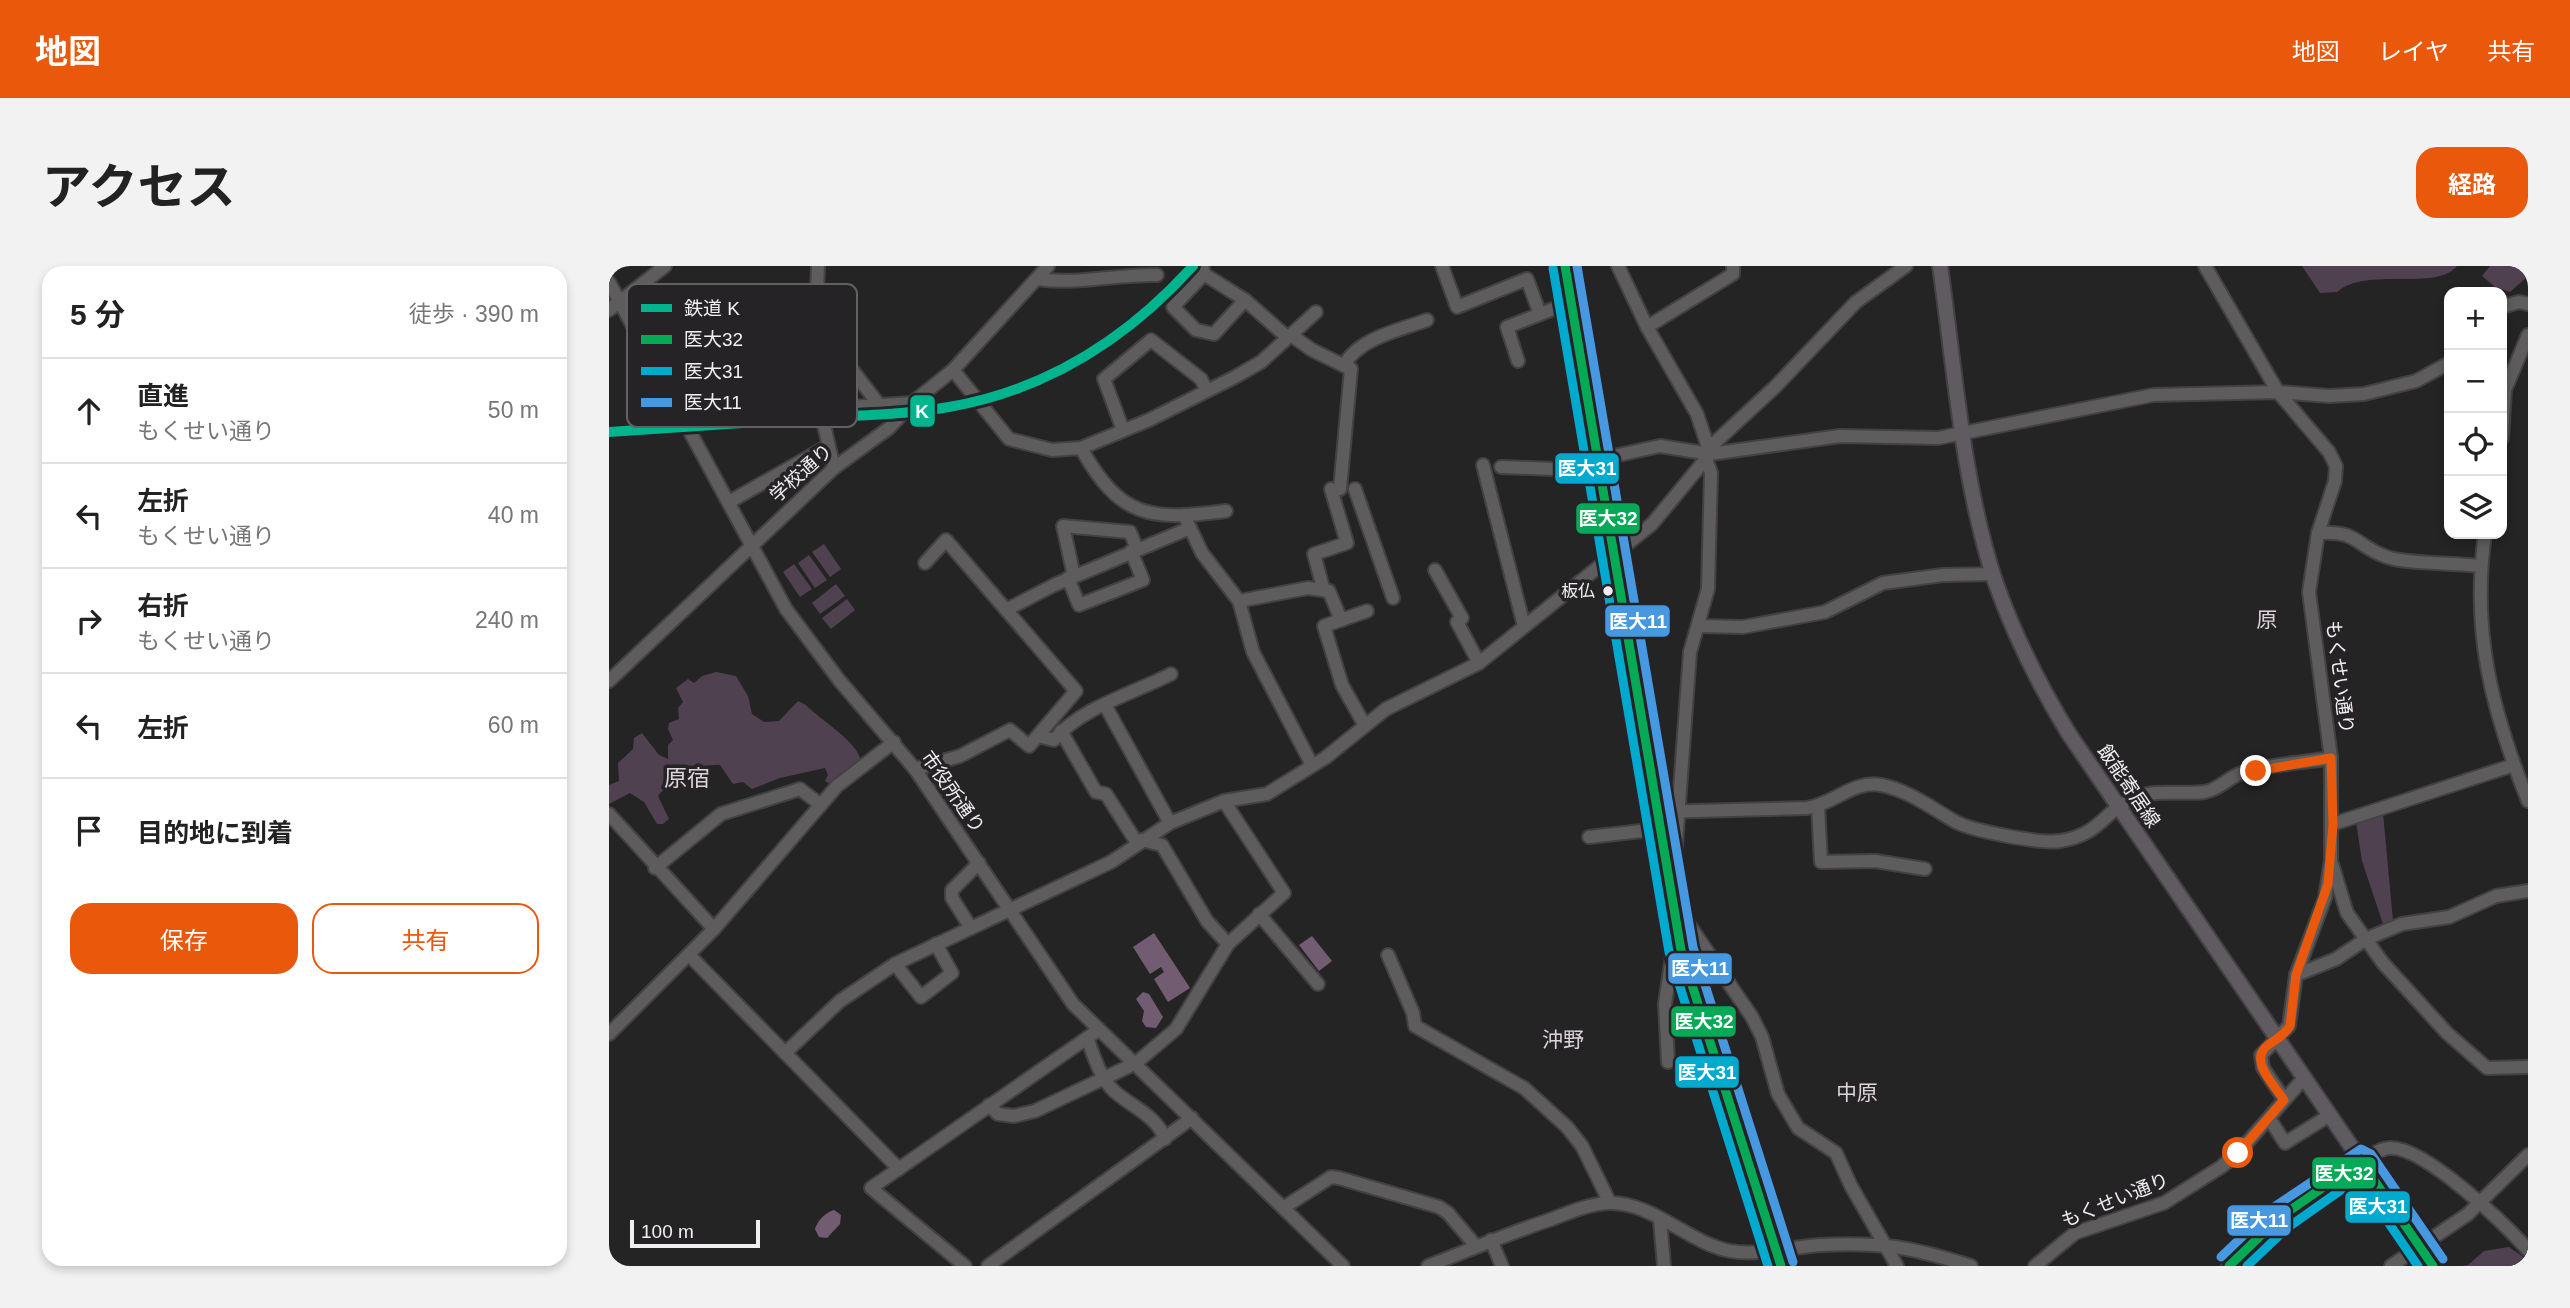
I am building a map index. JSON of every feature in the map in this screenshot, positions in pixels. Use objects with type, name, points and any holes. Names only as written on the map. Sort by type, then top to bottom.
[{"type":"main road","name":"飯能寄居線","points":[[1940,266],[1977,514],[1993,574],[2012,625],[2040,685],[2119,806],[2433,1266]]},
{"type":"main road","points":[[2229,1266],[2290,1210],[2361,1161]]},
{"type":"street","points":[[642,284],[665,266]]},
{"type":"street","points":[[816,284],[818,266]]},
{"type":"street","name":"学校通り","points":[[609,681],[834,468],[889,428],[912,403],[953,370],[1048,266]]},
{"type":"street","points":[[1442,266],[1457,307],[1527,279],[1540,314]]},
{"type":"street","points":[[1565,266],[1681,950],[1781,1266]]},
{"type":"street","points":[[1618,266],[1647,327],[1697,414],[1711,474],[1707,589],[1690,652],[1674,873],[1668,877]]},
{"type":"street","points":[[1647,327],[1704,295],[1733,274],[1733,266]]},
{"type":"street","points":[[785,1053],[840,1001],[895,964],[1111,862],[1170,823],[1224,801],[1267,793],[1313,765],[1364,724],[1424,688],[1479,663],[1652,524],[1708,454],[1856,302],[1906,266]]},
{"type":"street","name":"もくせい通り","points":[[2035,1266],[2075,1233],[2181,1195],[2238,1153],[2284,1100],[2260,1062],[2262,1051],[2290,1026],[2296,975],[2325,898],[2333,824],[2331,758],[2309,592],[2318,533],[2335,481],[2336,466],[2329,453],[2278,392],[2204,266]]},
{"type":"street","points":[[1245,300],[1214,334],[1196,330],[1173,307],[1205,270],[1245,300],[1289,336],[1325,357],[1345,364],[1352,373],[1336,489],[1347,543],[1314,554],[1323,588]]},
{"type":"street","points":[[1038,279],[1056,282],[1125,274],[1157,275]]},
{"type":"street","name":"市役所通り","points":[[609,282],[627,314]]},
{"type":"street","points":[[609,310],[627,296]]},
{"type":"street","points":[[1518,360],[1507,327],[1571,302]]},
{"type":"street","points":[[2507,306],[2519,302],[2528,304]]},
{"type":"street","points":[[953,370],[1009,439],[1052,450],[1081,448],[1207,391],[1261,362],[1316,312]]},
{"type":"street","points":[[1345,364],[1350,355],[1375,339],[1427,320]]},
{"type":"street","points":[[2504,413],[2505,390],[2528,335]]},
{"type":"street","points":[[1123,430],[1104,379],[1151,340],[1201,379],[1207,391]]},
{"type":"street","points":[[1501,467],[1554,469],[1660,446],[1708,454],[1840,436],[1931,438],[2153,396],[2278,392],[2329,396],[2364,394],[2416,381],[2444,366]]},
{"type":"street","points":[[857,376],[880,406]]},
{"type":"street","points":[[857,407],[912,403]]},
{"type":"street","name":"市役所通り","points":[[688,427],[796,624],[839,680],[915,769],[1092,1034],[1136,1063],[1343,1266]]},
{"type":"street","points":[[824,427],[834,468]]},
{"type":"street","points":[[729,502],[828,446]]},
{"type":"street","points":[[1081,448],[1098,478],[1111,494],[1143,512],[1184,515],[1226,511]]},
{"type":"street","points":[[1483,465],[1524,626]]},
{"type":"street","points":[[1355,489],[1393,598]]},
{"type":"street","points":[[1184,515],[1202,553],[1239,601],[1253,652],[1313,765]]},
{"type":"street","points":[[1063,526],[1130,532],[1134,550],[1143,580],[1079,605],[1071,577],[1063,526]]},
{"type":"street","points":[[1008,609],[1071,577],[1190,528]]},
{"type":"street","points":[[2318,533],[2339,532],[2352,535],[2388,558],[2480,566]]},
{"type":"street","points":[[2484,539],[2479,595],[2488,677],[2499,725],[2528,801]]},
{"type":"street","points":[[915,769],[960,756],[1010,730],[1029,746],[1076,691],[946,540],[925,563]]},
{"type":"street","points":[[1434,570],[1462,618],[1457,622],[1479,663]]},
{"type":"street","points":[[1699,625],[1743,627],[1825,612],[1883,583],[1943,575],[1993,574]]},
{"type":"street","points":[[1239,601],[1323,588],[1329,591],[1341,620]]},
{"type":"street","points":[[1364,724],[1342,685],[1324,626],[1367,611]]},
{"type":"street","points":[[1038,736],[1053,740],[1061,731],[1105,705],[1171,674]]},
{"type":"street","points":[[1105,705],[1170,823]]},
{"type":"street","points":[[1061,731],[1095,792],[1107,793],[1139,842],[1162,845],[1207,921],[1228,944]]},
{"type":"street","points":[[609,1034],[714,929],[837,786],[894,742]]},
{"type":"street","points":[[1656,812],[1818,806],[1862,784],[1882,785],[1909,795],[1969,827],[2058,842],[2092,830],[2119,806],[2138,796],[2207,792],[2241,773],[2331,758]]},
{"type":"street","points":[[2333,824],[2514,765]]},
{"type":"street","points":[[655,868],[721,814],[800,789],[821,805]]},
{"type":"street","points":[[989,1105],[998,1114],[1014,1116],[1035,1111],[1136,1063],[1176,1029],[1228,944],[1284,893],[1224,801]]},
{"type":"street","points":[[1818,806],[1821,862],[1875,861],[1925,869]]},
{"type":"street","points":[[609,814],[655,868],[714,929]]},
{"type":"street","points":[[1589,837],[1659,829]]},
{"type":"street","points":[[2331,860],[2347,913],[2429,1014],[2484,1066],[2495,1069],[2528,1066]]},
{"type":"street","points":[[971,928],[953,898],[952,890],[979,863]]},
{"type":"street","points":[[2296,975],[2336,959],[2366,939],[2402,924],[2449,917],[2496,896],[2528,891]]},
{"type":"street","points":[[1674,912],[1681,913],[1752,1017],[1762,1037],[1778,1094],[1798,1128],[1833,1149],[1897,1266]]},
{"type":"street","points":[[1258,914],[1318,984]]},
{"type":"street","points":[[895,964],[921,997],[952,973],[936,944]]},
{"type":"street","points":[[1668,1062],[1665,1004],[1672,957],[1674,951],[1681,950]]},
{"type":"street","points":[[689,955],[899,1168]]},
{"type":"street","points":[[1388,955],[1413,1013],[1415,1026],[1524,1088],[1567,1127],[1582,1146],[1610,1203]]},
{"type":"street","points":[[965,1266],[871,1188],[1092,1034],[1103,1077],[1113,1090],[1157,1124],[1165,1139]]},
{"type":"street","points":[[2284,1100],[2304,1078]]},
{"type":"street","points":[[2269,1118],[2285,1143],[2330,1115]]},
{"type":"street","points":[[988,1266],[1192,1118]]},
{"type":"street","points":[[2361,1161],[2383,1149],[2399,1149],[2447,1177],[2480,1203],[2528,1250]]},
{"type":"street","points":[[2391,1266],[2460,1221],[2528,1155]]},
{"type":"street","points":[[1283,1208],[1331,1177],[1339,1178],[1439,1207],[1448,1213],[1475,1245]]},
{"type":"street","points":[[1428,1266],[1475,1245],[1583,1208],[1610,1203],[1633,1206],[1730,1251],[1760,1252],[1776,1248],[1885,1243],[1914,1248],[1971,1266]]},
{"type":"street","points":[[1660,1220],[1664,1266]]},
{"type":"street","points":[[1491,1240],[1502,1266]]},
{"type":"shaded area","points":[[2302,266],[2457,266],[2447,274],[2433,277],[2365,281],[2350,284],[2337,292],[2320,293]]},
{"type":"shaded area","points":[[2490,266],[2528,266],[2528,276],[2510,292],[2507,287],[2495,287],[2482,276]]},
{"type":"shaded area","points":[[824,544],[841,569],[830,577],[812,552]]},
{"type":"shaded area","points":[[809,555],[827,580],[815,588],[798,563]]},
{"type":"shaded area","points":[[794,564],[812,589],[800,597],[783,572]]},
{"type":"shaded area","points":[[836,584],[845,596],[820,614],[812,603]]},
{"type":"shaded area","points":[[847,599],[855,610],[831,629],[822,618]]},
{"type":"shaded area","points":[[716,672],[736,676],[748,696],[752,714],[764,722],[779,721],[798,701],[806,705],[854,747],[861,762],[832,785],[825,781],[828,775],[825,768],[780,778],[752,789],[743,782],[733,784],[720,765],[704,767],[677,780],[658,796],[669,819],[663,824],[657,824],[644,802],[630,793],[609,804],[609,785],[619,781],[618,763],[633,749],[634,738],[642,733],[659,755],[668,759],[668,745],[673,740],[668,729],[669,723],[679,719],[678,708],[683,702],[676,688],[688,679],[694,683],[702,676]]},
{"type":"shaded area","points":[[2383,813],[2393,921],[2383,924],[2362,861],[2356,822]]},
{"type":"shaded area","points":[[1154,933],[1190,988],[1168,1002],[1154,979],[1164,972],[1161,967],[1150,974],[1133,947]]},
{"type":"shaded area","points":[[1312,936],[1332,961],[1319,971],[1299,945]]},
{"type":"shaded area","points":[[1143,992],[1149,994],[1163,1017],[1156,1028],[1146,1027],[1142,1021],[1144,1011],[1136,999]]},
{"type":"shaded area","points":[[834,1210],[841,1215],[840,1224],[827,1238],[819,1237],[815,1229],[818,1223]]},
{"type":"shaded area","points":[[2509,1247],[2522,1256],[2528,1266],[2462,1266],[2468,1265],[2484,1251]]},
{"type":"rail line","name":"K","points":[[857,416],[949,407],[985,399],[1052,374],[1113,338],[1168,292],[1193,266]]},
{"type":"rail line","name":"K","points":[[609,432],[683,427]]},
{"type":"transit line","name":"医大32","points":[[1565,266],[1681,950],[1781,1266]]},
{"type":"transit line","name":"医大11","points":[[1577,266],[1693,947],[1793,1262]]},
{"type":"transit line","name":"医大31","points":[[1553,268],[1669,952],[1768,1266]]},
{"type":"transit line","name":"医大11","points":[[2221,1257],[2271,1209],[2361,1149],[2371,1154],[2443,1259]]},
{"type":"transit line","name":"医大32","points":[[2229,1266],[2279,1218],[2361,1161],[2433,1266]]},
{"type":"transit line","name":"医大31","points":[[2247,1266],[2287,1228],[2358,1178],[2418,1266]]},
{"type":"place","name":"板仏","points":[[1608,591]]},
{"type":"district","name":"原","points":[[2267,619]]},
{"type":"district","name":"原宿","points":[[687,778]]},
{"type":"district","name":"沖野","points":[[1563,1039]]},
{"type":"district","name":"中原","points":[[1857,1092]]},
{"type":"route","points":[[2238,1153],[2284,1100],[2263,1068],[2261,1055],[2262,1051],[2290,1026],[2296,975],[2325,898],[2333,824],[2331,758],[2256,771]]}]
